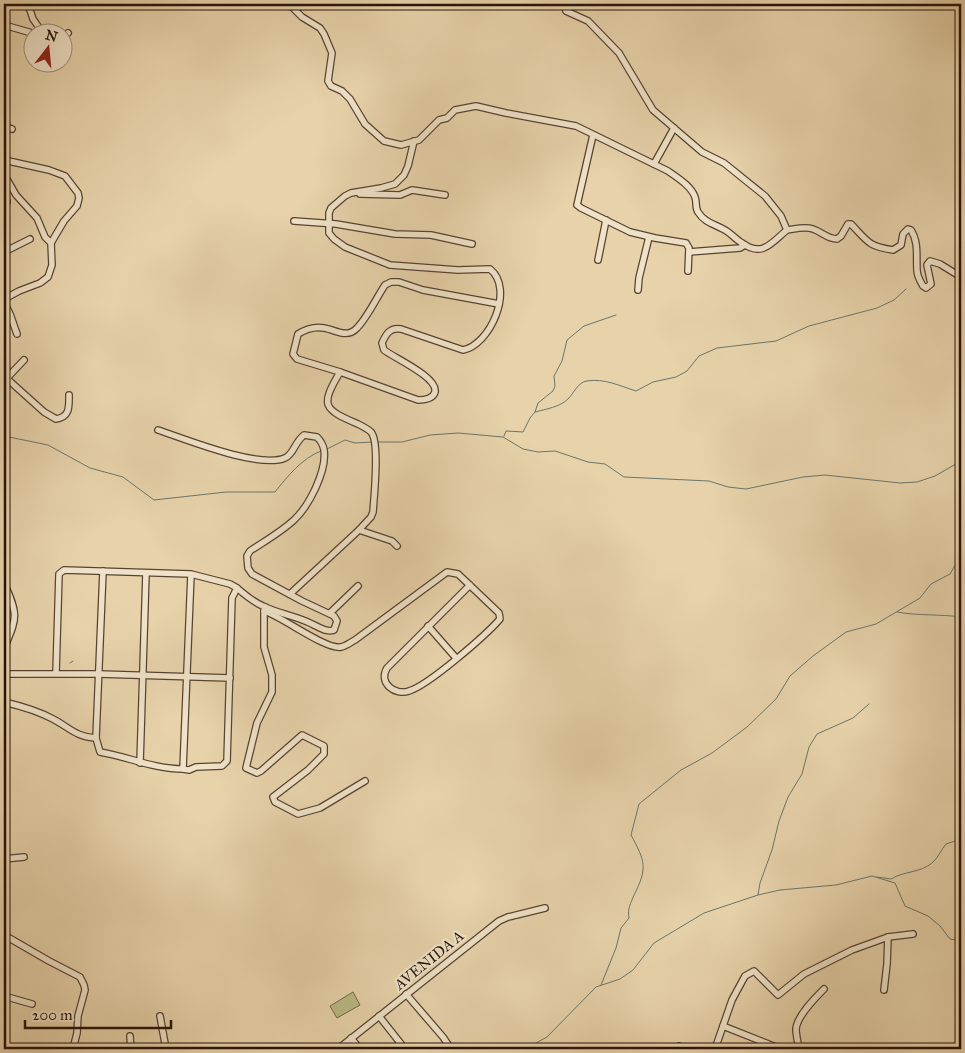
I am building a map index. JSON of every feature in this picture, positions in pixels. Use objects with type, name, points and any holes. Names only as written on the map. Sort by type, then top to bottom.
[{"type":"street","points":[[28,4],[34,22]]},
{"type":"street","points":[[289,4],[302,17],[320,28],[324,34],[332,53],[329,84],[350,99],[365,124],[384,141],[401,145],[419,140],[439,120],[447,118],[455,110],[476,106],[562,122],[576,126],[679,178],[695,196],[696,208],[701,217],[724,229],[750,248],[766,248],[772,245],[787,230],[809,228],[814,229],[823,236],[837,239],[848,224],[851,224],[861,237],[875,247],[894,250],[901,245],[904,234],[908,229],[913,234],[918,254],[917,271],[923,286],[926,288],[931,284],[927,268],[927,264],[930,262],[940,264],[961,277]]},
{"type":"street","points":[[564,4],[566,11],[588,21],[618,53],[653,110],[702,152],[724,163],[765,196],[781,216],[787,230]]},
{"type":"street","points":[[4,25],[22,30]]},
{"type":"street","points":[[4,126],[12,129]]},
{"type":"street","points":[[654,164],[674,128]]},
{"type":"street","points":[[593,135],[577,202],[581,208],[630,232],[686,243],[689,252],[688,271]]},
{"type":"street","points":[[414,141],[406,171],[395,184],[350,193],[331,208],[328,224],[329,233],[345,247],[390,264],[458,270],[490,269],[496,275],[500,285],[500,304],[497,314],[488,329],[473,347],[463,350],[401,329],[396,328],[387,333],[382,343],[384,350],[423,374],[433,384],[435,392],[428,399],[418,400],[297,359],[293,354],[298,334],[306,328],[323,328],[342,334],[349,334],[357,328],[385,284],[391,282],[399,282],[422,290],[500,304]]},
{"type":"street","points":[[4,160],[59,172],[69,180],[78,193],[79,202],[64,221],[51,243],[52,265],[48,277],[40,283],[8,297],[4,296]]},
{"type":"street","points":[[4,174],[16,195],[37,218],[45,237],[51,243]]},
{"type":"street","points":[[4,189],[7,198],[4,206]]},
{"type":"street","points":[[350,193],[400,195],[412,190],[445,195]]},
{"type":"street","points":[[598,260],[606,220]]},
{"type":"street","points":[[294,221],[395,234],[431,235],[472,244]]},
{"type":"street","points":[[638,290],[649,237]]},
{"type":"street","points":[[4,252],[30,239]]},
{"type":"street","points":[[689,252],[740,248],[745,245]]},
{"type":"street","points":[[4,302],[17,334]]},
{"type":"street","points":[[24,360],[5,378],[44,412],[56,419],[64,417],[70,408],[69,395]]},
{"type":"street","points":[[290,594],[359,530],[373,512],[376,455],[371,432],[334,414],[328,406],[328,396],[340,372]]},
{"type":"street","points":[[158,430],[227,452],[270,461],[290,455],[297,440],[304,435],[317,436],[324,451],[320,474],[308,504],[296,519],[250,551],[247,556],[248,568],[252,574],[302,601],[330,613],[337,621],[332,632],[301,619],[264,609]]},
{"type":"street","points":[[359,530],[392,541],[397,546]]},
{"type":"street","points":[[56,674],[60,574],[64,570],[191,574],[230,584],[264,609],[324,644],[334,647],[342,647],[355,640],[448,572],[458,574],[470,585],[499,613],[500,619],[431,678],[409,691],[398,692],[390,688],[385,680],[384,673],[387,668],[470,585]]},
{"type":"street","points":[[103,571],[96,738],[100,752],[164,768],[189,770],[196,767],[222,766],[226,761],[232,598],[237,588]]},
{"type":"street","points":[[140,763],[146,573]]},
{"type":"street","points":[[183,769],[191,574]]},
{"type":"street","points":[[4,583],[12,602],[15,619],[4,649]]},
{"type":"street","points":[[330,613],[358,586]]},
{"type":"street","points":[[264,609],[264,648],[272,675],[272,692],[257,723],[246,768],[256,773],[261,771],[302,735],[324,746],[324,754],[308,770],[273,797],[276,802],[298,814],[320,808],[365,781]]},
{"type":"street","points":[[428,626],[456,658]]},
{"type":"street","points":[[4,674],[99,674],[230,678]]},
{"type":"street","points":[[4,702],[21,706],[52,719],[82,737],[96,738]]},
{"type":"street","points":[[4,859],[24,857]]},
{"type":"street","name":"AVENIDA A","points":[[338,1049],[499,921],[545,908]]},
{"type":"street","points":[[715,1049],[732,1000],[745,976],[754,971],[778,995],[804,974],[852,950],[888,937],[913,934]]},
{"type":"street","points":[[4,935],[80,977],[83,981],[85,990],[78,1016],[77,1033],[73,1049]]},
{"type":"street","points":[[884,990],[888,937]]},
{"type":"street","points":[[800,1049],[796,1030],[798,1023],[808,1007],[824,989]]},
{"type":"street","points":[[406,994],[451,1049]]},
{"type":"street","points":[[4,996],[32,1004]]},
{"type":"street","points":[[160,1016],[166,1049]]},
{"type":"street","points":[[379,1016],[405,1049]]},
{"type":"street","points":[[723,1026],[782,1049]]},
{"type":"street","points":[[130,1036],[132,1049]]},
{"type":"street","points":[[351,1038],[360,1049]]},
{"type":"shaded area","points":[[353,992],[360,1005],[337,1018],[330,1006]]},
{"type":"waterway","points":[[535,412],[565,402],[584,382],[593,380],[606,382],[636,391],[653,382],[676,377],[687,371],[699,356],[717,348],[776,341],[809,326],[877,308],[894,300],[906,289]]},
{"type":"waterway","points":[[504,436],[506,431],[523,432],[538,403],[553,391],[555,386],[554,376],[562,361],[567,340],[584,326],[616,315]]},
{"type":"waterway","points":[[376,442],[402,442],[430,435],[458,433],[503,437],[523,449],[538,452],[555,451],[588,462],[605,464],[624,477],[709,481],[728,487],[746,489],[803,477],[825,475],[900,483],[917,482],[935,476],[961,461]]},
{"type":"waterway","points":[[4,436],[48,445],[90,468],[123,477],[154,500],[226,492],[275,492],[301,463],[321,451]]},
{"type":"waterway","points":[[327,449],[345,440],[355,443],[372,442]]},
{"type":"waterway","points":[[601,985],[616,948],[621,928],[629,918],[630,906],[643,871],[642,858],[631,835],[639,804],[681,770],[712,753],[747,727],[776,699],[790,676],[813,656],[846,632],[876,624],[920,598],[931,584],[950,574],[961,555]]},
{"type":"waterway","points":[[897,612],[961,617]]},
{"type":"waterway","points":[[758,895],[779,821],[788,797],[802,774],[809,747],[817,734],[853,718],[869,704]]},
{"type":"waterway","points":[[957,840],[961,830]]},
{"type":"waterway","points":[[877,877],[891,879],[922,869],[934,861],[946,844],[961,839]]},
{"type":"waterway","points":[[525,1049],[547,1037],[596,987],[620,979],[633,970],[654,943],[704,913],[758,895],[780,890],[836,885],[872,876],[895,883],[905,906],[928,916],[940,926],[950,939],[961,941]]}]
